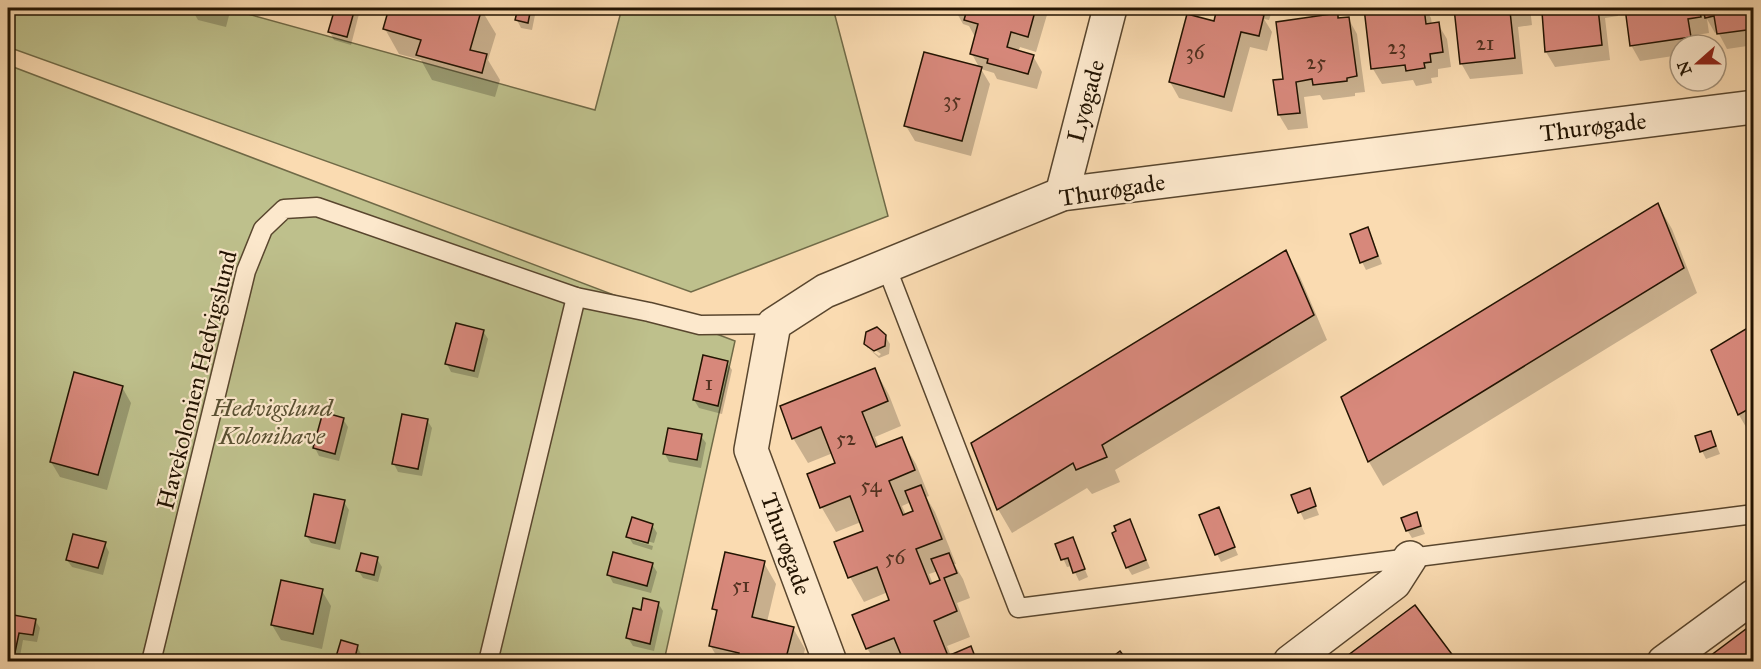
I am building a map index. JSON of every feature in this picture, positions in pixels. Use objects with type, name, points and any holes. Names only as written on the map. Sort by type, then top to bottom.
[{"type":"street","name":"Lyøgade","points":[[1062,194],[1110,8]]},
{"type":"street","name":"Thurøgade","points":[[830,662],[752,450],[774,324],[825,291],[1062,194],[1754,107]]},
{"type":"street","points":[[1290,662],[1394,583],[1410,558]]},
{"type":"street","points":[[1664,662],[1754,596]]},
{"type":"lane","name":"Havekolonien Hedvigslund","points":[[151,662],[246,271],[263,229],[284,209],[317,207],[576,297],[700,325],[774,324]]},
{"type":"lane","points":[[886,266],[1018,608],[1754,514]]},
{"type":"lane","points":[[488,662],[576,297]]},
{"type":"green space","points":[[8,8],[226,8],[595,110],[622,8],[833,8],[888,216],[691,292],[8,47]]},
{"type":"green space","name":"Hedvigslund Kolonihave","points":[[8,65],[735,341],[664,661],[8,661]]},
{"type":"building","points":[[335,8],[355,8],[347,37],[328,32]]},
{"type":"building","points":[[389,8],[482,8],[470,50],[487,54],[482,73],[416,55],[421,40],[383,29]]},
{"type":"building","points":[[518,8],[531,8],[528,23],[515,20]]},
{"type":"building","points":[[952,8],[1036,8],[1028,37],[1011,32],[1007,47],[1034,55],[1028,74],[987,63],[988,59],[970,54],[978,24],[964,20],[966,13]]},
{"type":"building","points":[[1217,8],[1236,8],[1264,15],[1259,36],[1241,32],[1224,97],[1169,82],[1187,14],[1214,21]]},
{"type":"building","points":[[1364,8],[1424,8],[1426,24],[1439,22],[1443,52],[1430,54],[1431,62],[1424,63],[1425,68],[1406,71],[1405,65],[1371,69]]},
{"type":"building","points":[[1454,8],[1524,8],[1524,10],[1510,11],[1515,58],[1460,64]]},
{"type":"building","points":[[1538,8],[1598,8],[1602,45],[1545,52],[1542,12],[1538,12]]},
{"type":"building","points":[[1625,8],[1699,8],[1701,17],[1688,19],[1690,33],[1668,33],[1668,40],[1630,46]]},
{"type":"building","points":[[1703,8],[1754,8],[1754,29],[1717,33],[1714,16],[1705,18]]},
{"type":"building","points":[[1338,13],[1338,18],[1349,17],[1357,76],[1347,78],[1347,81],[1313,85],[1312,79],[1296,82],[1300,113],[1278,115],[1273,80],[1283,79],[1276,22]]},
{"type":"building","points":[[924,52],[982,67],[962,141],[904,126]]},
{"type":"building","points":[[1658,203],[1684,268],[1368,462],[1341,397]]},
{"type":"building","points":[[1368,227],[1378,256],[1360,263],[1350,234]]},
{"type":"building","points":[[1286,250],[1314,315],[1102,445],[1107,457],[1076,470],[1073,463],[997,510],[971,443]]},
{"type":"building","points":[[456,323],[484,330],[474,371],[445,364]]},
{"type":"building","points":[[1754,324],[1754,406],[1738,415],[1711,350]]},
{"type":"building","points":[[877,327],[886,335],[885,346],[874,351],[864,344],[866,332]]},
{"type":"building","points":[[703,355],[728,361],[718,406],[693,400]]},
{"type":"building","points":[[875,368],[888,401],[862,412],[876,447],[902,437],[915,470],[889,481],[903,515],[913,511],[905,491],[921,485],[942,539],[916,549],[930,584],[940,580],[931,559],[949,553],[957,573],[944,578],[957,611],[934,621],[948,656],[971,646],[977,662],[904,662],[894,638],[866,649],[852,615],[889,600],[877,567],[848,578],[834,542],[863,531],[850,496],[820,508],[807,474],[835,463],[821,427],[792,439],[780,406]]},
{"type":"building","points":[[74,372],[123,386],[98,475],[50,462]]},
{"type":"building","points":[[323,412],[344,418],[335,454],[313,448]]},
{"type":"building","points":[[402,414],[428,419],[418,469],[392,464]]},
{"type":"building","points":[[668,428],[702,434],[697,460],[663,454]]},
{"type":"building","points":[[1711,431],[1716,446],[1700,452],[1695,436]]},
{"type":"building","points":[[1310,488],[1316,506],[1298,513],[1291,495]]},
{"type":"building","points":[[314,494],[345,500],[335,543],[305,536]]},
{"type":"building","points":[[1219,507],[1235,547],[1215,555],[1199,515]]},
{"type":"building","points":[[1417,512],[1421,526],[1406,531],[1401,518]]},
{"type":"building","points":[[632,517],[653,524],[648,543],[626,537]]},
{"type":"building","points":[[1130,519],[1146,560],[1126,568],[1112,533],[1116,531],[1114,526]]},
{"type":"building","points":[[73,534],[106,542],[98,568],[66,560]]},
{"type":"building","points":[[1073,537],[1085,569],[1073,573],[1068,558],[1061,560],[1055,544]]},
{"type":"building","points":[[613,552],[653,563],[647,586],[607,575]]},
{"type":"building","points":[[725,552],[765,561],[752,617],[794,627],[785,662],[737,662],[739,653],[709,646],[717,610],[712,609]]},
{"type":"building","points":[[361,553],[378,557],[374,575],[356,571]]},
{"type":"building","points":[[281,580],[323,589],[313,634],[271,625]]},
{"type":"building","points":[[643,598],[659,602],[650,644],[626,638],[633,608],[641,610]]},
{"type":"building","points":[[1415,605],[1457,661],[1339,662]]},
{"type":"building","points":[[8,614],[36,619],[33,635],[19,633],[13,662],[8,662]]},
{"type":"building","points":[[1754,623],[1754,662],[1702,662]]},
{"type":"building","points":[[341,640],[358,645],[354,662],[335,660]]},
{"type":"building","points":[[1120,651],[1128,662],[1107,661]]}]
